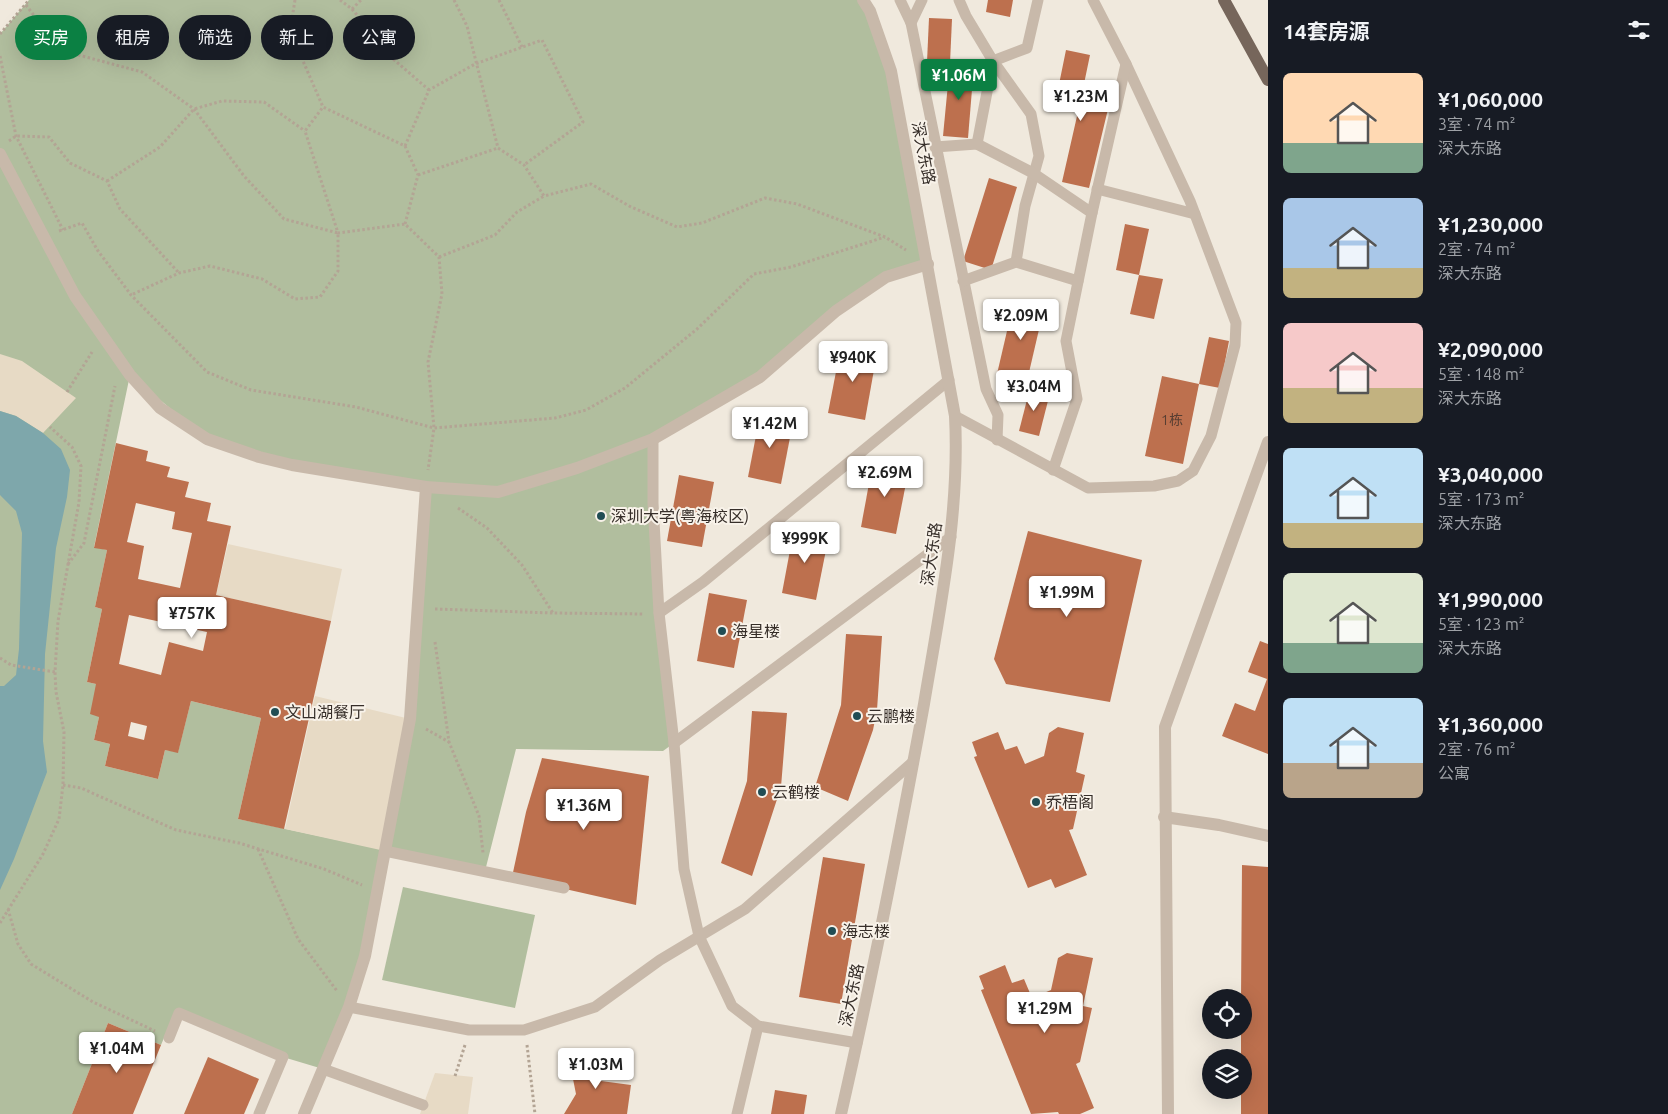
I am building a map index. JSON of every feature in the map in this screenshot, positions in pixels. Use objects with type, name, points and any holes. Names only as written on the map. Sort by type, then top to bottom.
[{"type":"main road","points":[[1224,0],[1268,80]]},
{"type":"street","name":"深大东路","points":[[841,1114],[895,864],[951,537],[958,460],[956,416],[892,71],[870,11],[862,0]]},
{"type":"street","points":[[0,154],[76,296],[130,375],[160,408],[207,439],[259,457],[292,465],[426,487],[498,492],[577,468],[653,439],[760,377],[836,311],[886,277],[928,264]]},
{"type":"street","points":[[1168,1114],[1164,727],[1268,442]]},
{"type":"street","points":[[304,1114],[349,1007],[364,956],[385,851],[410,719],[416,608],[426,487]]},
{"type":"street","points":[[1164,817],[1218,825],[1268,836]]},
{"type":"lane","points":[[900,0],[911,22],[986,390],[998,415],[997,440]]},
{"type":"lane","points":[[911,22],[922,0]]},
{"type":"lane","points":[[959,0],[966,16],[993,61],[1031,114],[1039,156],[1033,173],[1016,262]]},
{"type":"lane","points":[[993,61],[1026,48],[1038,0]]},
{"type":"lane","points":[[956,416],[1088,488],[1154,486],[1178,481],[1193,471],[1211,436],[1235,346],[1236,323],[1195,214],[1126,64],[1093,0]]},
{"type":"lane","points":[[977,144],[993,61]]},
{"type":"lane","points":[[1053,470],[1077,399],[1066,340],[1097,190],[1126,64]]},
{"type":"lane","points":[[935,147],[977,144],[1033,173],[1092,213]]},
{"type":"lane","points":[[1097,190],[1195,214]]},
{"type":"lane","points":[[963,281],[1016,262],[1078,281]]},
{"type":"lane","points":[[659,613],[703,582],[949,380]]},
{"type":"lane","points":[[653,439],[653,503],[659,613],[674,743],[684,869],[698,936],[732,1006],[758,1026],[857,1044]]},
{"type":"lane","points":[[674,743],[951,537]]},
{"type":"lane","points":[[349,1007],[469,1030],[524,1030],[595,1007],[660,960],[745,909],[913,762]]},
{"type":"lane","points":[[385,851],[564,888]]},
{"type":"lane","points":[[169,1038],[179,1013],[283,1057],[259,1114]]},
{"type":"lane","points":[[737,1114],[758,1026]]},
{"type":"lane","points":[[323,1069],[423,1105]]},
{"type":"path","points":[[0,34],[29,0]]},
{"type":"path","points":[[295,0],[290,31],[323,107],[405,146],[418,175],[404,224]]},
{"type":"path","points":[[340,0],[352,9],[392,58],[430,90]]},
{"type":"path","points":[[352,9],[361,0]]},
{"type":"path","points":[[454,0],[467,26],[475,64],[498,148],[524,165],[544,196]]},
{"type":"path","points":[[499,0],[522,47]]},
{"type":"path","points":[[26,5],[60,50],[142,72],[194,108],[244,176],[284,219],[338,233],[404,224]]},
{"type":"path","points":[[405,146],[430,90],[475,64],[542,40],[583,122],[524,165]]},
{"type":"path","points":[[0,56],[16,136],[63,230]]},
{"type":"path","points":[[107,181],[160,147],[194,108],[222,101],[264,102],[305,131],[338,233],[338,271],[320,297],[295,299],[262,279],[210,266],[179,273],[131,295]]},
{"type":"path","points":[[305,131],[323,107]]},
{"type":"path","points":[[8,142],[16,136],[49,137],[70,163],[107,181],[120,209],[179,273]]},
{"type":"path","points":[[418,175],[498,148]]},
{"type":"path","points":[[439,257],[495,235],[517,212],[544,196],[591,184],[632,207],[677,227],[702,223],[766,198],[797,204],[885,237],[928,264]]},
{"type":"path","points":[[44,237],[82,223],[98,251],[131,295],[207,372],[251,390],[297,400],[356,407],[434,428],[555,418],[586,410],[626,388],[697,329],[754,274],[791,267],[885,237]]},
{"type":"path","points":[[404,224],[439,257],[442,294],[428,362],[434,428],[426,487]]},
{"type":"path","points":[[67,392],[103,336]]},
{"type":"path","points":[[66,566],[84,543],[120,361]]},
{"type":"path","points":[[0,924],[8,908],[43,854],[59,819],[63,785],[64,732],[56,692],[55,672],[58,621],[66,566],[79,502],[81,466],[72,447],[50,427]]},
{"type":"path","points":[[456,508],[487,528],[522,565],[553,613]]},
{"type":"path","points":[[416,608],[553,613],[659,613]]},
{"type":"path","points":[[434,635],[449,742],[479,816],[485,871]]},
{"type":"path","points":[[0,658],[11,665],[55,672]]},
{"type":"path","points":[[410,719],[449,742]]},
{"type":"path","points":[[63,785],[81,788],[176,830],[258,849],[324,869],[376,891]]},
{"type":"path","points":[[258,849],[298,939],[349,1007]]},
{"type":"path","points":[[8,908],[18,944],[31,964],[93,1002],[169,1038]]},
{"type":"path","points":[[455,1076],[469,1030]]},
{"type":"path","points":[[524,1030],[536,1114]]},
{"type":"green space","points":[[29,0],[863,0],[891,71],[928,264],[886,277],[760,377],[653,439],[652,467],[674,743],[663,751],[516,749],[485,871],[385,851],[365,956],[323,1069],[283,1057],[175,1012],[161,1045],[108,1023],[72,1114],[0,1114],[0,34],[15,16],[15,60],[87,60],[87,15],[16,15]],"holes":[[[130,375],[207,439],[292,465],[426,487],[410,719],[385,850],[238,819],[261,718],[191,701],[178,752],[165,750],[158,779],[105,766],[110,744],[94,740],[99,717],[96,684],[87,682],[102,609],[95,607],[107,550],[94,547]]]},
{"type":"green space","points":[[403,887],[535,915],[515,1008],[382,980]]},
{"type":"shaded area","points":[[0,354],[22,361],[76,398],[43,433],[16,416],[0,411]]},
{"type":"shaded area","points":[[228,544],[342,569],[331,621],[216,595]]},
{"type":"shaded area","points":[[315,696],[410,719],[385,851],[285,829]]},
{"type":"shaded area","points":[[435,1073],[473,1077],[468,1114],[420,1114]]},
{"type":"water","points":[[0,411],[16,416],[43,433],[61,449],[70,470],[67,497],[56,548],[45,654],[43,741],[47,772],[14,859],[0,890],[0,686],[4,686],[16,675],[19,649],[22,533],[16,511],[0,495]]},
{"type":"building","points":[[988,0],[1013,0],[1010,17],[986,12]]},
{"type":"building","points":[[929,18],[952,19],[950,63],[927,62]]},
{"type":"building","points":[[1066,50],[1090,55],[1080,103],[1056,99]]},
{"type":"building","points":[[950,63],[974,65],[968,138],[943,136]]},
{"type":"building","points":[[1080,103],[1108,109],[1089,188],[1062,182]]},
{"type":"building","points":[[989,178],[1017,187],[991,270],[963,261]]},
{"type":"building","points":[[1125,224],[1149,229],[1139,275],[1116,270]]},
{"type":"building","points":[[1139,275],[1163,279],[1154,319],[1130,314]]},
{"type":"building","points":[[1014,301],[1044,308],[1027,381],[997,374]]},
{"type":"building","points":[[1209,337],[1229,341],[1220,388],[1199,384]]},
{"type":"building","points":[[841,346],[877,353],[865,420],[828,413]]},
{"type":"building","points":[[1162,376],[1199,384],[1183,464],[1145,456]]},
{"type":"building","points":[[1030,388],[1050,393],[1039,436],[1019,431]]},
{"type":"building","points":[[760,415],[793,422],[781,484],[748,477]]},
{"type":"building","points":[[116,443],[148,451],[146,461],[170,467],[167,477],[189,482],[185,497],[211,503],[207,521],[231,526],[216,595],[331,621],[284,829],[238,819],[261,718],[191,701],[178,753],[165,750],[158,779],[105,766],[110,744],[94,740],[99,717],[90,714],[96,684],[87,682],[102,609],[95,607],[107,550],[94,548]],"holes":[[[136,503],[175,512],[172,529],[192,533],[180,588],[138,579],[144,546],[127,542]],[[129,615],[207,632],[203,651],[169,642],[161,675],[119,664]],[[131,722],[147,726],[144,740],[128,736]]]},
{"type":"building","points":[[873,462],[909,468],[896,534],[861,527]]},
{"type":"building","points":[[679,475],[714,482],[702,547],[667,541]]},
{"type":"building","points":[[794,529],[829,535],[816,600],[782,593]]},
{"type":"building","points":[[1028,531],[1142,560],[1110,702],[1006,684],[994,659]]},
{"type":"building","name":"海星楼","points":[[709,593],[747,600],[734,668],[697,661]]},
{"type":"building","name":"云鹏楼","points":[[846,634],[882,636],[877,710],[873,730],[848,801],[815,787],[841,705]]},
{"type":"building","points":[[1260,641],[1268,644],[1268,754],[1222,736],[1235,703],[1255,711],[1267,679],[1248,672]]},
{"type":"building","name":"云鹤楼","points":[[752,711],[787,713],[781,787],[752,876],[721,863],[747,781]]},
{"type":"building","name":"乔梧阁","points":[[1058,727],[1084,733],[1076,772],[1085,775],[1073,829],[1069,830],[1087,875],[1055,888],[1051,879],[1028,888],[974,757],[977,756],[972,742],[998,732],[1005,750],[1017,746],[1025,764],[1044,756],[1049,733]]},
{"type":"building","points":[[542,758],[649,776],[636,905],[512,877],[526,812]]},
{"type":"building","name":"海志楼","points":[[823,857],[865,864],[841,1004],[799,997]]},
{"type":"building","points":[[1242,865],[1268,867],[1268,1114],[1241,1114],[1241,1099],[1252,1099],[1252,1049],[1241,1049],[1241,1039],[1252,1039],[1252,989],[1241,989]]},
{"type":"building","points":[[1067,953],[1093,958],[1083,1006],[1092,1008],[1080,1062],[1076,1064],[1094,1108],[1080,1114],[1059,1114],[1058,1112],[1031,1114],[981,990],[984,989],[979,976],[1005,965],[1012,983],[1024,979],[1032,998],[1051,990],[1058,958]]},
{"type":"building","points":[[108,1023],[161,1045],[133,1114],[72,1114]]},
{"type":"building","points":[[596,1053],[601,1081],[631,1085],[627,1114],[564,1114],[576,1094],[569,1059]]},
{"type":"building","points":[[208,1057],[259,1079],[244,1114],[184,1114]]},
{"type":"building","points":[[775,1090],[807,1095],[804,1114],[771,1114]]},
{"type":"place","name":"深圳大学(粤海校区)","points":[[601,516]]},
{"type":"place","name":"海星楼","points":[[722,631]]},
{"type":"place","name":"文山湖餐厅","points":[[275,712]]},
{"type":"place","name":"云鹏楼","points":[[857,716]]},
{"type":"place","name":"云鹤楼","points":[[762,792]]},
{"type":"place","name":"乔梧阁","points":[[1036,802]]},
{"type":"place","name":"海志楼","points":[[832,931]]}]
